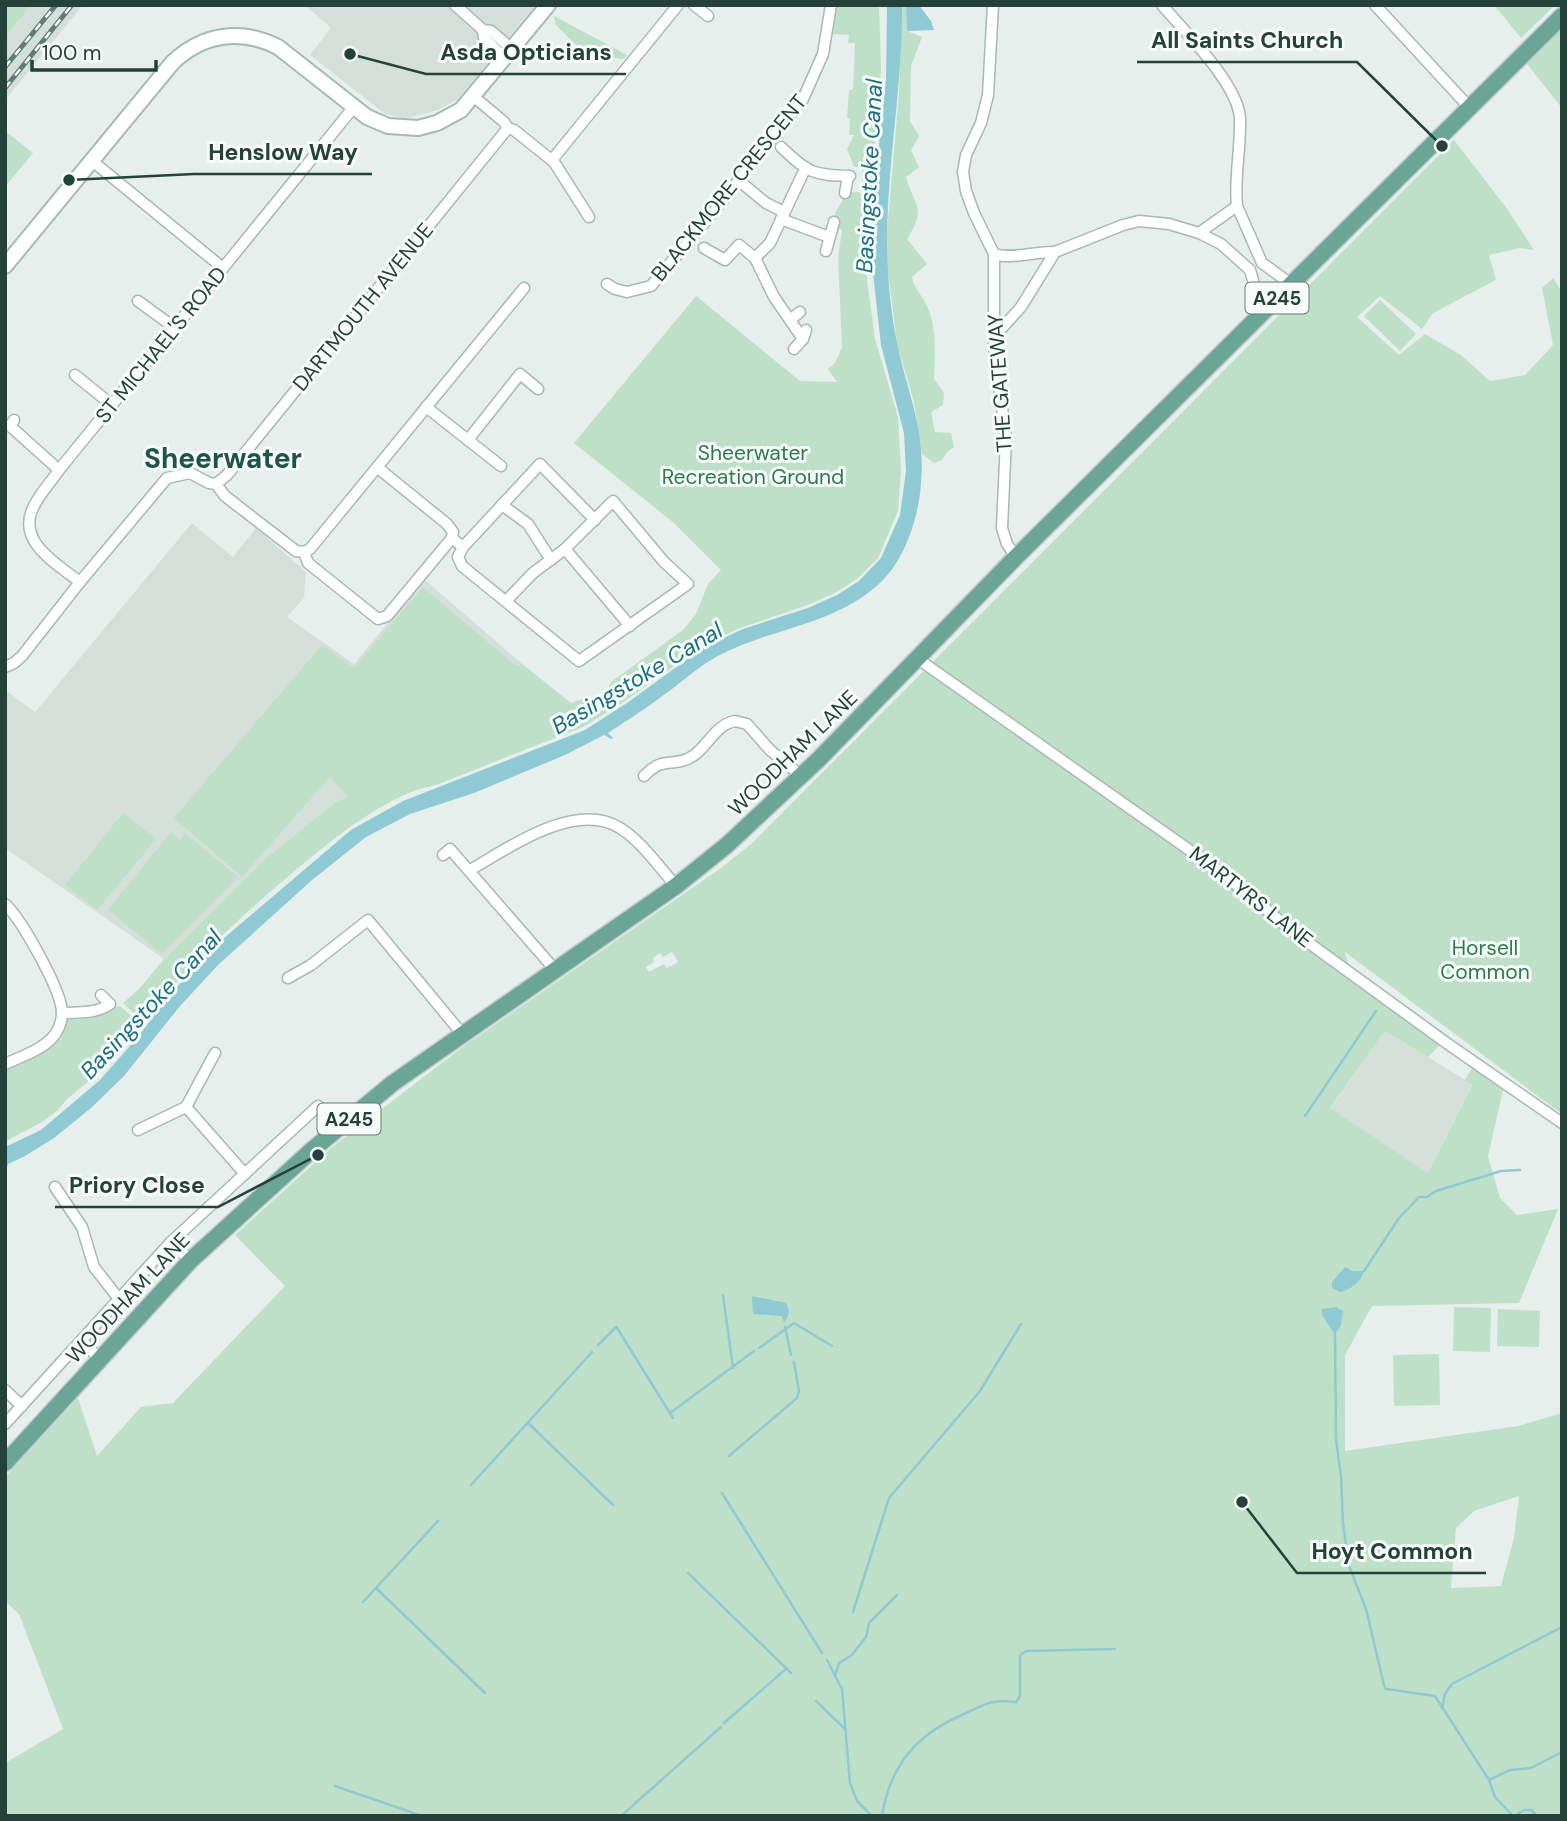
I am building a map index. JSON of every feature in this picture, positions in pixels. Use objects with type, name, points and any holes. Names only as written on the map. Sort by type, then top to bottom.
[{"type":"main road","name":"WOODHAM LANE","points":[[5,1463],[191,1260],[340,1126],[393,1083],[676,886],[727,845],[801,776],[1016,557],[1562,16]]},
{"type":"street","points":[[455,5],[483,30],[484,38],[509,54]]},
{"type":"street","points":[[5,266],[173,62],[189,49],[222,36],[251,37],[278,47],[367,117],[388,126],[418,128],[453,115],[473,96],[548,5]]},
{"type":"street","points":[[553,161],[678,5]]},
{"type":"street","points":[[694,5],[708,16]]},
{"type":"street","name":"BLACKMORE CRESCENT","points":[[607,284],[627,292],[650,286],[738,180],[812,84],[827,40],[831,5]]},
{"type":"street","name":"THE GATEWAY","points":[[993,5],[988,95],[981,123],[966,155],[963,172],[974,213],[994,254],[994,337],[997,381],[1006,439],[1002,528],[1007,544],[1016,557]]},
{"type":"street","points":[[1162,5],[1216,69],[1237,101],[1240,118],[1237,206],[1262,263],[1291,284]]},
{"type":"street","points":[[1375,5],[1469,107]]},
{"type":"street","points":[[473,96],[508,128],[553,161],[589,217]]},
{"type":"street","name":"ST MICHAEL'S ROAD","points":[[80,582],[38,548],[30,530],[30,515],[34,506],[59,470],[353,108]]},
{"type":"street","name":"DARTMOUTH AVENUE","points":[[216,484],[227,475],[508,128]]},
{"type":"street","points":[[781,147],[805,169],[820,175],[849,176],[845,193]]},
{"type":"street","points":[[91,160],[223,268]]},
{"type":"street","points":[[755,258],[770,243],[805,169]]},
{"type":"street","points":[[738,180],[783,215],[829,237]]},
{"type":"street","points":[[1199,233],[1237,206]]},
{"type":"street","points":[[994,254],[1001,256],[1055,252],[1123,225],[1139,221],[1169,223],[1221,244],[1251,272],[1257,295],[1267,308]]},
{"type":"street","points":[[826,251],[834,222]]},
{"type":"street","points":[[704,248],[725,260],[738,245],[755,258],[774,297],[804,335],[794,349]]},
{"type":"street","points":[[994,337],[1021,307],[1055,252]]},
{"type":"street","points":[[1251,272],[1262,263]]},
{"type":"street","points":[[5,667],[22,656],[167,478],[190,473],[216,484],[225,496],[296,551],[304,552],[310,549],[524,288]]},
{"type":"street","points":[[138,301],[175,328]]},
{"type":"street","points":[[790,320],[800,312]]},
{"type":"street","points":[[468,440],[520,374],[538,389]]},
{"type":"street","points":[[75,375],[112,405]]},
{"type":"street","points":[[426,407],[502,466]]},
{"type":"street","points":[[15,420],[10,426],[59,470]]},
{"type":"street","points":[[506,601],[533,573],[565,549],[595,520],[613,501],[664,562],[688,584],[579,661],[459,563],[458,557],[464,547],[540,464],[595,520]]},
{"type":"street","points":[[304,552],[308,563],[378,619],[387,616],[452,538],[452,528],[378,468]]},
{"type":"street","points":[[502,505],[528,524],[551,560]]},
{"type":"street","points":[[452,538],[464,547]]},
{"type":"street","points":[[565,549],[630,626]]},
{"type":"street","name":"MARTYRS LANE","points":[[914,663],[939,672],[1222,873],[1291,930],[1562,1123]]},
{"type":"street","points":[[644,776],[654,765],[689,758],[698,752],[720,727],[735,720],[747,724],[769,750],[801,776]]},
{"type":"street","points":[[470,870],[533,835],[575,819],[592,818],[610,822],[629,835],[676,886]]},
{"type":"street","points":[[443,855],[450,849],[556,971]]},
{"type":"street","points":[[5,904],[18,920],[46,970],[62,1013],[60,1024],[52,1038],[5,1064]]},
{"type":"street","points":[[288,978],[311,965],[368,920],[463,1035]]},
{"type":"street","points":[[62,1013],[94,1012],[107,1007],[110,1004],[101,995]]},
{"type":"street","points":[[138,1130],[186,1107],[215,1053]]},
{"type":"street","points":[[5,1424],[170,1243],[318,1106],[340,1126]]},
{"type":"street","points":[[186,1107],[245,1174]]},
{"type":"street","points":[[55,1187],[82,1227],[94,1267],[119,1299]]},
{"type":"street","points":[[170,1243],[191,1260]]},
{"type":"street","points":[[82,1341],[100,1359]]},
{"type":"street","points":[[5,1390],[22,1406]]},
{"type":"shaded area","points":[[25,5],[83,5],[5,100],[5,30]]},
{"type":"shaded area","points":[[305,5],[535,5],[458,99],[438,110],[404,119],[384,113],[310,55],[331,28]]},
{"type":"shaded area","points":[[192,523],[233,557],[256,528],[306,572],[304,598],[287,617],[354,664],[424,579],[521,663],[393,773],[333,804],[265,859],[164,959],[5,848],[5,690],[35,712]]},
{"type":"shaded area","points":[[1385,1031],[1472,1084],[1428,1173],[1330,1109]]},
{"type":"green space","points":[[5,5],[31,5],[5,37]]},
{"type":"green space","name":"Sheerwater Recreation Ground","points":[[836,5],[879,5],[881,70],[867,232],[867,280],[875,339],[898,417],[901,472],[898,511],[878,558],[857,579],[835,593],[740,628],[703,645],[625,701],[583,727],[401,797],[365,817],[281,882],[239,920],[180,979],[143,1022],[123,1003],[265,859],[333,804],[348,796],[330,777],[242,877],[174,818],[322,645],[354,668],[423,587],[510,661],[518,666],[521,663],[571,703],[583,699],[603,699],[611,682],[683,630],[696,614],[708,584],[721,570],[674,523],[574,443],[696,296],[800,381],[837,382],[828,369],[835,363],[842,347],[838,257],[842,230],[836,228],[840,219],[835,217],[835,213],[847,193],[862,194],[862,167],[854,167],[847,149],[854,135],[849,135],[850,119],[847,118],[849,90],[853,89],[855,43],[848,43],[849,35],[833,34]]},
{"type":"green space","points":[[902,5],[906,5],[907,31],[922,37],[911,66],[910,121],[919,136],[911,150],[919,167],[906,177],[918,213],[907,239],[927,264],[912,277],[930,314],[935,342],[934,379],[944,393],[943,405],[931,412],[935,432],[951,433],[954,447],[942,460],[934,463],[922,454],[914,402],[897,344],[888,270],[887,232],[899,93]]},
{"type":"green space","points":[[1494,5],[1555,5],[1521,38]]},
{"type":"green space","points":[[554,16],[627,55],[624,59],[605,57],[594,47],[585,54],[555,24]]},
{"type":"green space","points":[[1562,28],[1562,108],[1527,64]]},
{"type":"green space","points":[[5,131],[33,153],[5,187]]},
{"type":"green space","name":"Horsell Common","points":[[1454,140],[1505,206],[1534,250],[1520,248],[1489,255],[1496,280],[1433,313],[1422,329],[1380,296],[1357,317],[1399,355],[1425,334],[1461,355],[1490,381],[1525,375],[1553,345],[1542,288],[1553,278],[1562,292],[1562,1114],[1345,952],[1353,981],[1441,1044],[1428,1057],[1385,1031],[1330,1108],[1428,1173],[1472,1085],[1465,1080],[1473,1067],[1503,1090],[1488,1156],[1500,1198],[1517,1215],[1558,1209],[1519,1303],[1372,1306],[1345,1355],[1345,1451],[1518,1426],[1562,1413],[1562,1816],[5,1816],[5,1763],[63,1729],[19,1614],[5,1601],[5,1477],[78,1398],[97,1456],[141,1407],[173,1403],[285,1286],[235,1235],[331,1148],[464,1046],[721,868],[751,844]],"holes":[[[672,952],[678,962],[667,968],[664,964],[649,972],[646,967],[654,962],[653,958],[660,953],[663,957]],[[1519,1496],[1514,1538],[1501,1586],[1451,1588],[1456,1528],[1474,1511]]]},
{"type":"green space","points":[[1380,300],[1416,334],[1400,351],[1364,316]]},
{"type":"green space","points":[[123,813],[156,839],[97,910],[65,885]]},
{"type":"green space","points":[[171,832],[180,840],[185,833],[238,877],[162,954],[108,910]]},
{"type":"green space","points":[[120,1006],[141,1025],[101,1071],[67,1099],[58,1110],[5,1142],[5,1068],[61,1039],[66,1018]]},
{"type":"green space","points":[[1454,1307],[1491,1308],[1490,1352],[1453,1351]]},
{"type":"green space","points":[[1498,1309],[1540,1311],[1539,1347],[1497,1346]]},
{"type":"green space","points":[[1439,1354],[1440,1405],[1394,1406],[1393,1355]]},
{"type":"water","name":"Basingstoke Canal","points":[[887,5],[902,5],[900,71],[888,203],[889,288],[897,343],[918,428],[922,464],[920,495],[914,522],[905,548],[891,571],[864,596],[845,608],[759,638],[709,661],[608,733],[613,738],[604,735],[565,755],[474,793],[410,814],[366,837],[312,880],[218,965],[180,1006],[124,1076],[91,1108],[54,1138],[8,1164],[5,1172],[5,1147],[41,1130],[100,1080],[175,989],[217,944],[351,830],[403,801],[585,730],[704,647],[743,629],[808,608],[837,595],[859,581],[881,558],[900,515],[906,471],[904,433],[881,345],[872,264],[876,172],[886,80]]},
{"type":"water","points":[[906,5],[919,5],[934,30],[907,31]]},
{"type":"water","points":[[1345,1267],[1352,1271],[1364,1271],[1355,1285],[1340,1292],[1332,1288],[1332,1282]]},
{"type":"water","points":[[752,1296],[786,1303],[789,1313],[784,1323],[782,1316],[753,1314]]},
{"type":"water","points":[[1336,1307],[1343,1311],[1341,1325],[1335,1335],[1322,1315],[1322,1309]]},
{"type":"waterway","points":[[1305,1116],[1376,1011]]},
{"type":"waterway","points":[[1364,1271],[1399,1218],[1419,1197],[1427,1197],[1436,1191],[1501,1171],[1520,1170]]},
{"type":"waterway","points":[[723,1295],[733,1368]]},
{"type":"waterway","points":[[759,1348],[794,1323],[832,1346]]},
{"type":"waterway","points":[[853,1612],[889,1498],[980,1391],[1021,1324]]},
{"type":"waterway","points":[[598,1345],[616,1327]]},
{"type":"waterway","points":[[785,1327],[791,1355]]},
{"type":"waterway","points":[[617,1328],[673,1418]]},
{"type":"waterway","points":[[1335,1335],[1336,1440],[1343,1524],[1349,1566],[1366,1609],[1384,1685],[1386,1689],[1435,1696],[1489,1780],[1495,1797],[1513,1816]]},
{"type":"waterway","points":[[670,1413],[754,1351]]},
{"type":"waterway","points":[[471,1485],[592,1352]]},
{"type":"waterway","points":[[729,1456],[797,1398],[799,1391],[794,1362]]},
{"type":"waterway","points":[[528,1423],[613,1505]]},
{"type":"waterway","points":[[722,1493],[822,1653]]},
{"type":"waterway","points":[[363,1602],[438,1521]]},
{"type":"waterway","points":[[688,1573],[791,1673]]},
{"type":"waterway","points":[[377,1589],[485,1693]]},
{"type":"waterway","points":[[835,1676],[839,1663],[852,1655],[866,1637],[869,1623],[897,1595]]},
{"type":"waterway","points":[[1442,1708],[1445,1694],[1452,1684],[1562,1627]]},
{"type":"waterway","points":[[882,1816],[886,1798],[899,1767],[908,1753],[932,1731],[984,1705],[1000,1701],[1016,1702],[1020,1696],[1020,1655],[1026,1651],[1115,1649]]},
{"type":"waterway","points":[[827,1660],[842,1689],[850,1783],[857,1801],[872,1816]]},
{"type":"waterway","points":[[724,1723],[787,1668]]},
{"type":"waterway","points":[[816,1701],[846,1730]]},
{"type":"waterway","points":[[621,1816],[721,1727]]},
{"type":"waterway","points":[[1489,1780],[1510,1770],[1531,1768],[1562,1752]]},
{"type":"waterway","points":[[335,1786],[422,1816]]},
{"type":"waterway","points":[[1515,1816],[1524,1810],[1532,1810],[1536,1816]]},
{"type":"railway","points":[[5,67],[56,5]]},
{"type":"railway","points":[[5,88],[72,5]]},
{"type":"place","name":"Asda Opticians","points":[[350,54]]},
{"type":"place","name":"All Saints Church","points":[[1442,146]]},
{"type":"place","name":"Henslow Way","points":[[69,180]]},
{"type":"place","name":"Priory Close","points":[[318,1155]]},
{"type":"place","name":"Hoyt Common","points":[[1242,1502]]},
{"type":"district","name":"Sheerwater","points":[[223,458]]}]
